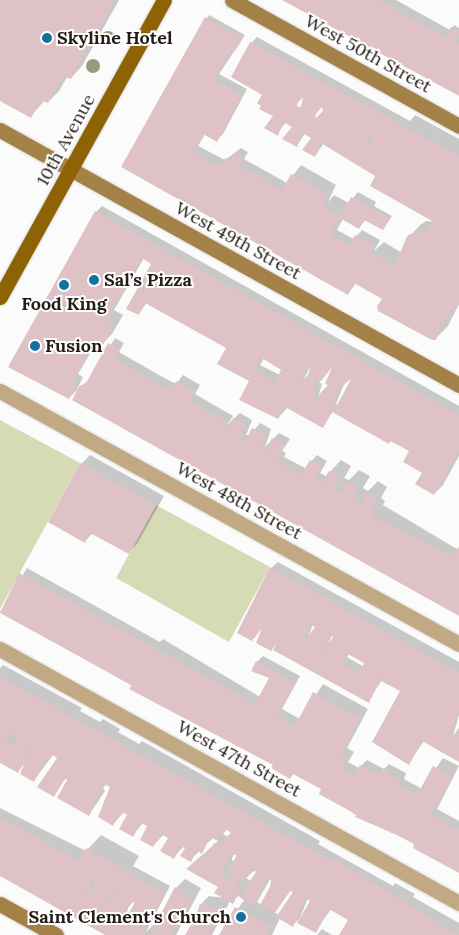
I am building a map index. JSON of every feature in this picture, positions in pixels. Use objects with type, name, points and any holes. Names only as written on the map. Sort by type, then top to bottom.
[{"type":"main road","name":"10th Avenue","points":[[0,297],[164,0]]},
{"type":"main road","name":"West 50th Street","points":[[232,0],[459,126]]},
{"type":"main road","name":"West 49th Street","points":[[0,130],[459,385]]},
{"type":"main road","points":[[0,904],[56,935]]},
{"type":"street","name":"West 48th Street","points":[[0,391],[459,644]]},
{"type":"street","name":"West 47th Street","points":[[0,648],[459,903]]},
{"type":"green space","points":[[0,420],[80,463],[0,609]]},
{"type":"green space","points":[[156,505],[270,567],[229,642],[116,578]]},
{"type":"building","name":"Skyline Hotel","points":[[0,0],[115,0],[71,79],[63,77],[48,103],[41,100],[31,118],[0,101]]},
{"type":"building","points":[[282,0],[379,0],[445,37],[451,27],[459,32],[454,42],[459,44],[459,96]]},
{"type":"building","points":[[205,17],[243,38],[235,51],[231,49],[214,80],[242,96],[217,142],[203,134],[193,152],[220,167],[225,158],[230,161],[234,154],[243,158],[239,166],[282,190],[291,174],[328,194],[322,206],[341,216],[351,197],[390,219],[383,230],[364,220],[359,229],[340,218],[330,235],[349,245],[355,235],[375,246],[371,253],[395,266],[407,236],[417,231],[425,233],[432,221],[370,186],[375,176],[321,143],[315,157],[302,150],[311,138],[302,133],[297,147],[282,139],[292,127],[283,122],[278,136],[264,128],[273,116],[259,109],[261,106],[257,103],[262,95],[231,77],[250,42],[459,156],[459,303],[443,323],[436,340],[432,340],[378,311],[377,306],[382,299],[354,283],[348,295],[121,167]],"holes":[[[303,97],[301,107],[298,107],[297,104]],[[322,107],[323,111],[316,118],[315,115]],[[372,135],[373,138],[367,145],[369,136]]]},
{"type":"building","points":[[95,211],[459,415],[459,451],[434,495],[415,484],[422,473],[403,462],[409,451],[390,441],[389,444],[332,412],[323,428],[285,407],[278,419],[239,400],[249,381],[217,364],[226,348],[145,303],[139,315],[126,309],[151,264],[142,258],[107,320],[114,324],[103,345],[96,340],[73,381],[78,384],[69,399],[8,367]],"holes":[[[262,358],[281,370],[275,382],[255,371]],[[313,358],[308,375],[295,389]],[[332,367],[325,384],[328,385],[314,400],[316,390],[313,388],[318,379],[321,381]],[[351,378],[346,391],[333,411],[338,391]]]},
{"type":"building","points":[[108,343],[119,350],[114,359],[152,380],[171,390],[176,381],[195,391],[189,401],[228,422],[223,430],[227,430],[233,418],[246,426],[241,441],[245,441],[252,428],[266,435],[260,452],[262,449],[266,451],[272,438],[285,446],[277,458],[281,460],[279,463],[298,474],[303,472],[310,460],[322,467],[315,479],[322,483],[329,471],[341,477],[334,489],[340,493],[347,481],[359,488],[352,500],[360,504],[365,492],[377,498],[371,510],[375,512],[372,517],[451,555],[459,547],[459,616],[72,400],[80,385],[84,387]]},
{"type":"building","points":[[80,463],[156,505],[129,554],[90,533],[85,543],[48,522]]},
{"type":"building","points":[[270,567],[459,673],[459,713],[448,735],[449,738],[452,737],[459,728],[459,762],[422,741],[409,765],[372,742],[400,691],[381,681],[387,666],[369,703],[273,650],[280,638],[271,651],[256,643],[262,628],[252,641],[237,633]],"holes":[[[311,625],[315,627],[303,643],[304,637]],[[330,635],[333,637],[321,654]],[[348,654],[364,663],[359,673],[342,664]]]},
{"type":"building","points":[[19,573],[255,704],[269,678],[251,671],[256,661],[295,683],[277,716],[295,726],[313,692],[360,719],[341,754],[348,758],[343,768],[354,775],[360,765],[378,775],[382,769],[401,780],[398,785],[417,795],[433,766],[452,776],[431,815],[459,830],[459,873],[413,848],[414,844],[355,817],[357,815],[319,794],[321,789],[293,774],[290,779],[271,768],[273,765],[129,689],[132,685],[0,613]]},
{"type":"building","points":[[0,677],[332,861],[333,859],[459,935],[339,935],[348,920],[329,909],[316,933],[297,923],[310,901],[305,898],[293,927],[276,917],[293,892],[290,891],[275,913],[260,905],[270,887],[271,880],[267,878],[254,906],[239,897],[256,872],[252,869],[245,881],[240,878],[235,886],[241,889],[233,904],[214,893],[218,887],[186,869],[202,855],[206,857],[214,843],[218,845],[231,833],[225,828],[218,841],[210,837],[202,854],[197,850],[191,862],[180,856],[185,848],[181,846],[174,859],[160,851],[168,838],[161,834],[153,847],[140,840],[147,826],[141,823],[133,837],[119,829],[127,815],[124,813],[121,812],[113,826],[98,817],[110,787],[104,784],[89,816],[57,798],[67,780],[65,778],[54,797],[37,787],[57,758],[53,755],[45,762],[34,782],[20,774],[27,758],[18,773],[0,763]],"holes":[[[9,732],[18,740],[15,746],[4,740]],[[26,747],[30,749],[28,755],[23,753]],[[232,853],[237,856],[227,870],[233,874],[228,882],[222,879],[226,873],[223,868]]]},
{"type":"building","points":[[0,817],[79,861],[86,848],[165,893],[144,927],[145,935],[105,935],[0,876]],"holes":[[[94,879],[94,884],[84,897],[90,881]],[[114,891],[114,895],[104,908],[103,905]],[[134,902],[134,906],[124,920],[130,903]]]},
{"type":"building","points":[[175,887],[193,897],[172,935],[150,935]]},
{"type":"building","points":[[204,903],[221,913],[209,935],[185,935],[200,909],[199,905]]},
{"type":"building","name":"Saint Clement's Church","points":[[235,907],[271,927],[267,935],[219,935]]},
{"type":"place","name":"Skyline Hotel","points":[[47,38]]},
{"type":"place","name":"Sal’s Pizza","points":[[94,280]]},
{"type":"place","name":"Food King","points":[[64,285]]},
{"type":"place","name":"Fusion","points":[[35,346]]},
{"type":"place","name":"Saint Clement's Church","points":[[241,917]]}]
